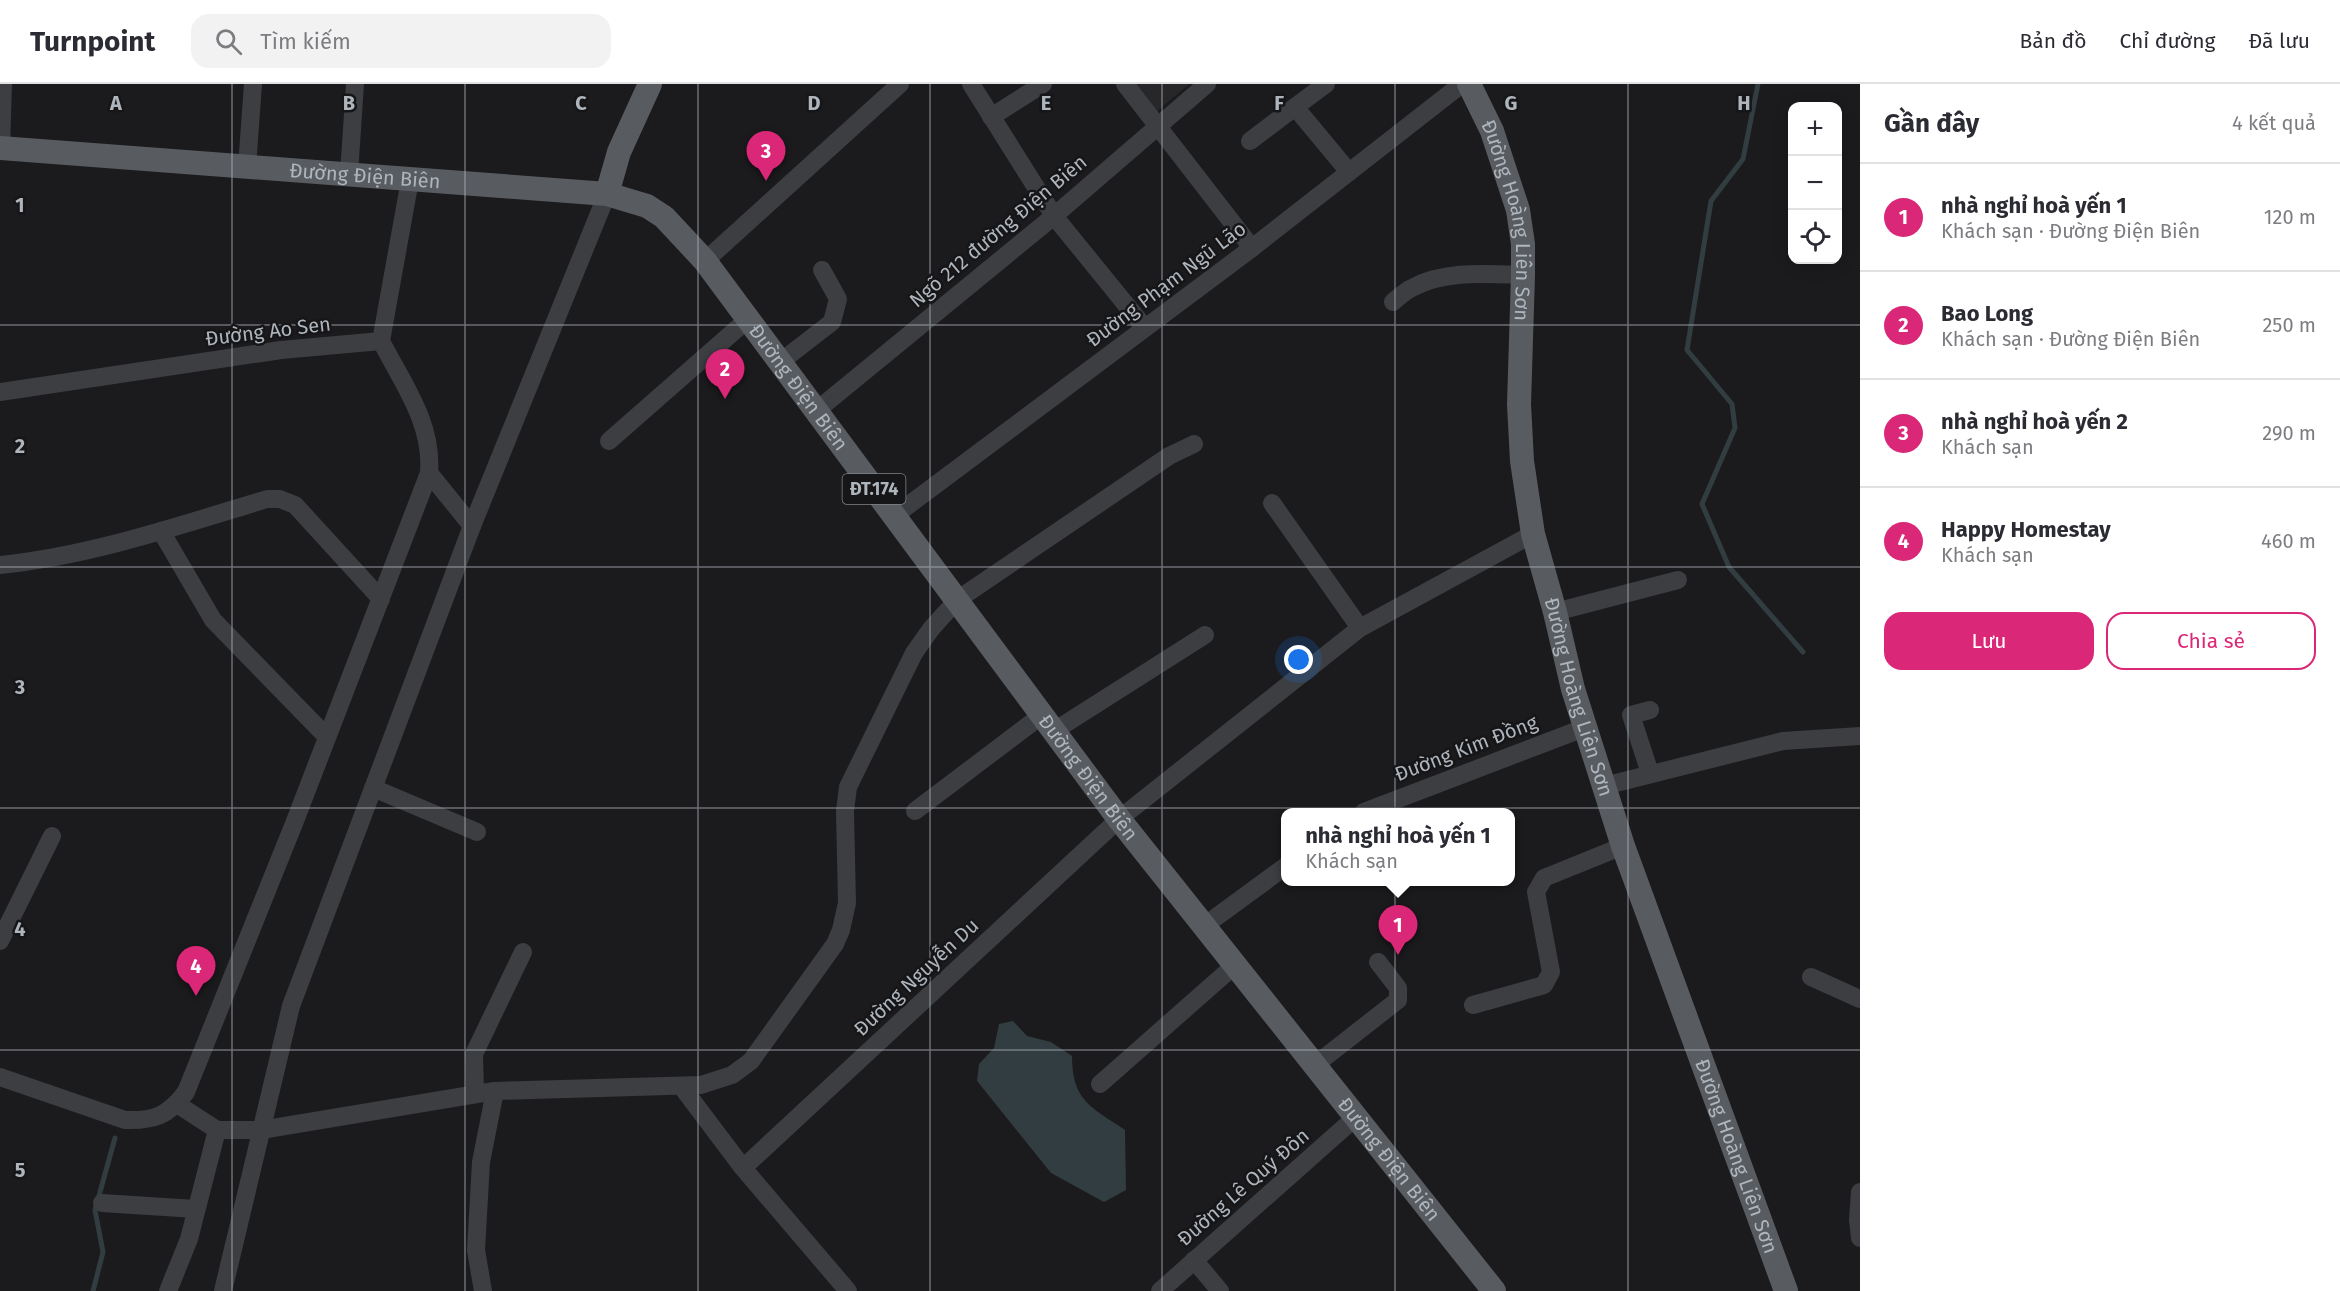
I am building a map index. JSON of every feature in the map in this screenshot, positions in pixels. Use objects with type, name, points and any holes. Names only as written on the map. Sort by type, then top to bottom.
[{"type":"main road","points":[[607,194],[619,152],[650,84]]},
{"type":"main road","name":"Đường Hoàng Liên Sơn","points":[[1469,84],[1492,131],[1512,187],[1523,244],[1519,404],[1522,461],[1533,534],[1584,728],[1623,846],[1786,1291]]},
{"type":"main road","name":"Đường Điện Biên","points":[[1,148],[607,194],[647,206],[664,217],[705,261],[778,363],[1119,819],[1494,1291]]},
{"type":"street","points":[[1,148],[3,84]]},
{"type":"street","points":[[247,167],[252,84]]},
{"type":"street","points":[[349,174],[355,84]]},
{"type":"street","points":[[705,261],[900,84]]},
{"type":"street","points":[[971,84],[1054,216],[1145,328]]},
{"type":"street","points":[[992,117],[1042,84]]},
{"type":"street","points":[[1125,84],[1252,248]]},
{"type":"street","name":"Ngõ 212 đường Điện Biên","points":[[816,411],[1054,216],[1207,84]]},
{"type":"street","points":[[1250,141],[1326,84]]},
{"type":"street","name":"Đường Phạm Ngũ Lão","points":[[894,516],[1252,248],[1462,84]]},
{"type":"street","points":[[1295,107],[1349,172]]},
{"type":"street","points":[[0,1077],[125,1120],[144,1121],[161,1116],[177,1104],[186,1092],[429,472],[430,447],[424,423],[381,341],[410,180]]},
{"type":"street","points":[[223,1291],[291,1006],[472,526],[607,194]]},
{"type":"street","points":[[778,363],[832,322],[838,298],[822,270]]},
{"type":"street","points":[[1393,302],[1412,288],[1432,280],[1462,275],[1523,275]]},
{"type":"street","points":[[609,441],[748,319]]},
{"type":"street","name":"Đường Ao Sen","points":[[0,392],[281,350],[381,341]]},
{"type":"street","points":[[177,1104],[217,1130],[261,1130],[495,1091],[682,1087],[717,1082],[732,1075],[751,1061],[835,944],[841,930],[847,903],[845,811],[851,778],[914,653],[931,629],[957,600],[1169,456],[1194,444]]},
{"type":"street","points":[[429,472],[472,526]]},
{"type":"street","points":[[0,565],[32,562],[161,531],[267,499],[280,498],[295,505],[381,599]]},
{"type":"street","points":[[1272,503],[1360,628]]},
{"type":"street","points":[[161,531],[213,620],[327,737]]},
{"type":"street","name":"Đường Nguyễn Du","points":[[743,1168],[1119,819],[1360,628],[1533,534]]},
{"type":"street","points":[[1555,612],[1678,580]]},
{"type":"street","points":[[915,811],[1048,723],[1205,635]]},
{"type":"street","points":[[1650,710],[1631,715],[1650,773]]},
{"type":"street","name":"Đường Kim Đồng","points":[[1377,808],[1584,728]]},
{"type":"street","points":[[1604,786],[1783,741],[1860,736]]},
{"type":"street","points":[[373,788],[477,832]]},
{"type":"street","points":[[0,941],[52,836]]},
{"type":"street","points":[[1473,1005],[1544,985],[1551,972],[1536,892],[1544,878],[1623,846]]},
{"type":"street","points":[[1204,926],[1281,870]]},
{"type":"street","points":[[475,1094],[474,1054],[523,952]]},
{"type":"street","points":[[1315,1065],[1398,1000],[1398,988],[1378,962]]},
{"type":"street","points":[[1100,1084],[1235,965]]},
{"type":"street","points":[[1811,977],[1860,999]]},
{"type":"street","points":[[682,1087],[743,1168],[849,1291]]},
{"type":"street","points":[[483,1291],[476,1250],[477,1228],[481,1162],[495,1091]]},
{"type":"street","name":"Đường Lê Quý Đôn","points":[[1160,1291],[1356,1117]]},
{"type":"street","points":[[168,1291],[189,1239],[217,1130]]},
{"type":"street","points":[[1860,1192],[1858,1220],[1860,1238]]},
{"type":"street","points":[[102,1203],[196,1209]]},
{"type":"street","points":[[1194,1260],[1220,1291]]},
{"type":"shaded area","points":[[1128,84],[1189,84],[1154,114]]},
{"type":"shaded area","points":[[1013,1021],[1027,1036],[1051,1042],[1072,1056],[1073,1071],[1080,1093],[1093,1108],[1125,1130],[1126,1190],[1104,1202],[1051,1173],[977,1081],[979,1064],[994,1048],[999,1024]]},
{"type":"waterway","points":[[1758,84],[1743,159],[1711,201],[1687,350],[1732,404],[1735,428],[1702,504],[1729,567],[1803,652]]},
{"type":"waterway","points":[[93,1291],[103,1252],[95,1210],[115,1138]]},
{"type":"place","name":"nhà nghỉ hoà yến 2","points":[[766,181]]},
{"type":"place","name":"Bao Long","points":[[725,399]]},
{"type":"place","name":"nhà nghỉ hoà yến 1","points":[[1398,955]]},
{"type":"place","name":"Happy Homestay","points":[[196,996]]}]
